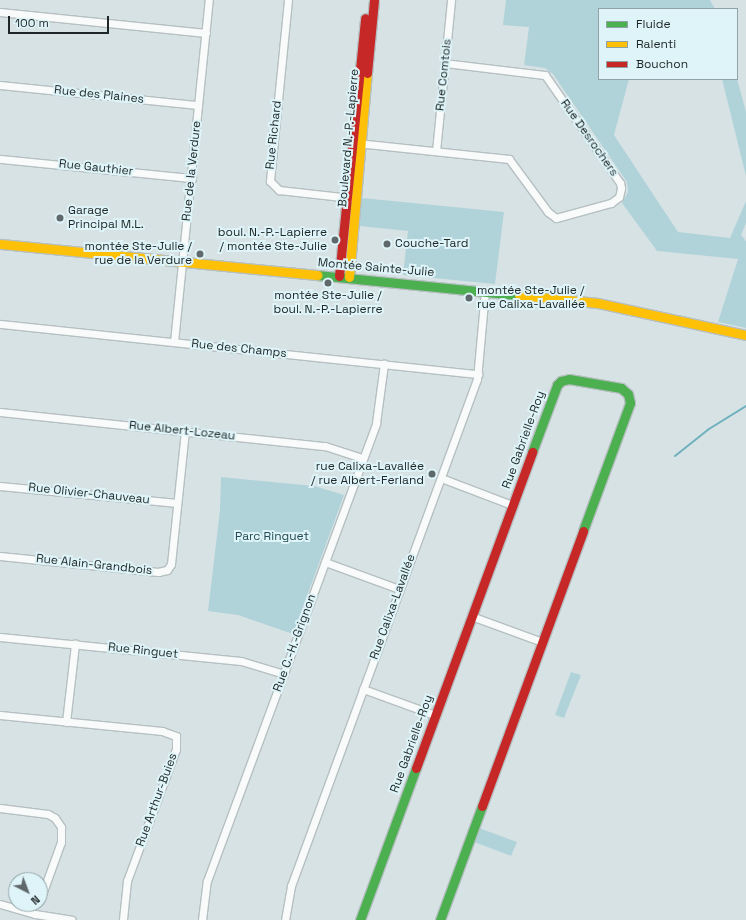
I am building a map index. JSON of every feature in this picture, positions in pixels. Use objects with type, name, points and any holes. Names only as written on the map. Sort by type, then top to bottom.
[{"type":"street","name":"Rue de la Verdure","points":[[174,342],[192,178],[209,0]]},
{"type":"street","name":"Rue Richard","points":[[288,0],[270,181],[279,190],[351,198]]},
{"type":"street","name":"Boulevard N.-P.-Lapierre","points":[[339,276],[351,198],[367,0]]},
{"type":"street","name":"Boulevard N.-P.-Lapierre","points":[[356,143],[374,0]]},
{"type":"street","name":"Rue Comtois","points":[[436,151],[451,0]]},
{"type":"street","points":[[0,12],[206,33]]},
{"type":"street","name":"Rue Desrochers","points":[[356,143],[511,160],[548,212],[556,218],[611,203],[619,198],[621,191],[620,183],[545,75],[445,63]]},
{"type":"street","name":"Rue des Plaines","points":[[0,85],[198,105]]},
{"type":"street","name":"Rue Gauthier","points":[[0,159],[192,178]]},
{"type":"street","name":"Boulevard N.-P.-Lapierre","points":[[349,277],[351,198]]},
{"type":"street","name":"Montée Sainte-Julie","points":[[0,244],[339,276],[606,304],[746,335]]},
{"type":"street","name":"Rue Calixa-Lavallée","points":[[285,920],[291,886],[478,374],[485,291]]},
{"type":"street","name":"Rue des Champs","points":[[0,324],[478,374]]},
{"type":"street","name":"Rue C.-H.-Grignon","points":[[202,920],[206,886],[378,414],[384,364]]},
{"type":"street","name":"Rue Gabrielle-Roy","points":[[360,920],[512,504],[559,382],[574,379],[621,388],[626,392],[630,403],[440,920]]},
{"type":"street","name":"Rue Albert-Lozeau","points":[[0,412],[325,446],[363,458]]},
{"type":"street","name":"Rue Alain-Grandbois","points":[[0,556],[163,572],[171,564],[185,431]]},
{"type":"street","points":[[441,478],[512,504]]},
{"type":"street","name":"Rue Olivier-Chauveau","points":[[0,486],[177,503]]},
{"type":"street","points":[[325,562],[399,589]]},
{"type":"street","points":[[471,616],[542,642]]},
{"type":"street","name":"Rue Ringuet","points":[[0,637],[241,660],[284,674]]},
{"type":"street","points":[[66,722],[74,644]]},
{"type":"street","points":[[363,688],[435,715]]},
{"type":"street","name":"Rue Arthur-Buies","points":[[0,715],[168,732],[177,739],[127,881],[123,920]]},
{"type":"street","points":[[0,808],[48,814],[55,818],[61,827],[61,842],[48,878]]},
{"type":"street","points":[[0,904],[35,914],[72,920]]},
{"type":"green space","points":[[506,0],[710,0],[714,8],[598,8],[598,80],[629,80],[614,135],[678,232],[730,238],[746,201],[746,223],[741,235],[746,241],[746,328],[718,322],[738,259],[657,251],[622,203],[628,192],[627,182],[553,74],[545,68],[524,65],[529,27],[503,25]]},
{"type":"green space","points":[[722,80],[737,80],[746,112],[746,176]]},
{"type":"green space","points":[[362,198],[504,212],[495,284],[403,275],[408,231],[359,226]]},
{"type":"green space","name":"Parc Ringuet","points":[[221,477],[314,486],[344,495],[293,634],[238,615],[208,611],[220,510]]},
{"type":"green space","points":[[571,672],[581,675],[564,718],[555,715]]},
{"type":"green space","points":[[479,828],[517,842],[511,856],[474,842]]},
{"type":"waterway","points":[[675,456],[709,429],[746,406]]},
{"type":"traffic: fast","points":[[317,275],[519,295]]},
{"type":"traffic: fast","points":[[532,452],[557,385],[561,381],[569,379],[621,388],[628,394],[630,403],[583,531]]},
{"type":"traffic: fast","points":[[360,920],[416,768]]},
{"type":"traffic: fast","points":[[440,920],[482,806]]},
{"type":"traffic: slow","points":[[349,277],[367,73]]},
{"type":"traffic: slow","points":[[0,244],[317,275]]},
{"type":"traffic: slow","points":[[519,295],[598,303],[746,335]]},
{"type":"traffic: jam","points":[[367,73],[374,0]]},
{"type":"traffic: jam","points":[[339,276],[365,18]]},
{"type":"traffic: jam","points":[[416,768],[532,452]]},
{"type":"traffic: jam","points":[[482,806],[583,531]]},
{"type":"place","name":"Garage Principal M.L.","points":[[60,218]]},
{"type":"place","name":"boul. N.-P.-Lapierre / montée Ste-Julie","points":[[335,240]]},
{"type":"place","name":"Couche-Tard","points":[[387,244]]},
{"type":"place","name":"montée Ste-Julie / rue de la Verdure","points":[[200,254]]},
{"type":"place","name":"montée Ste-Julie / boul. N.-P.-Lapierre","points":[[328,283]]},
{"type":"place","name":"montée Ste-Julie / rue Calixa-Lavallée","points":[[469,298]]},
{"type":"place","name":"rue Calixa-Lavallée / rue Albert-Ferland","points":[[432,474]]}]
